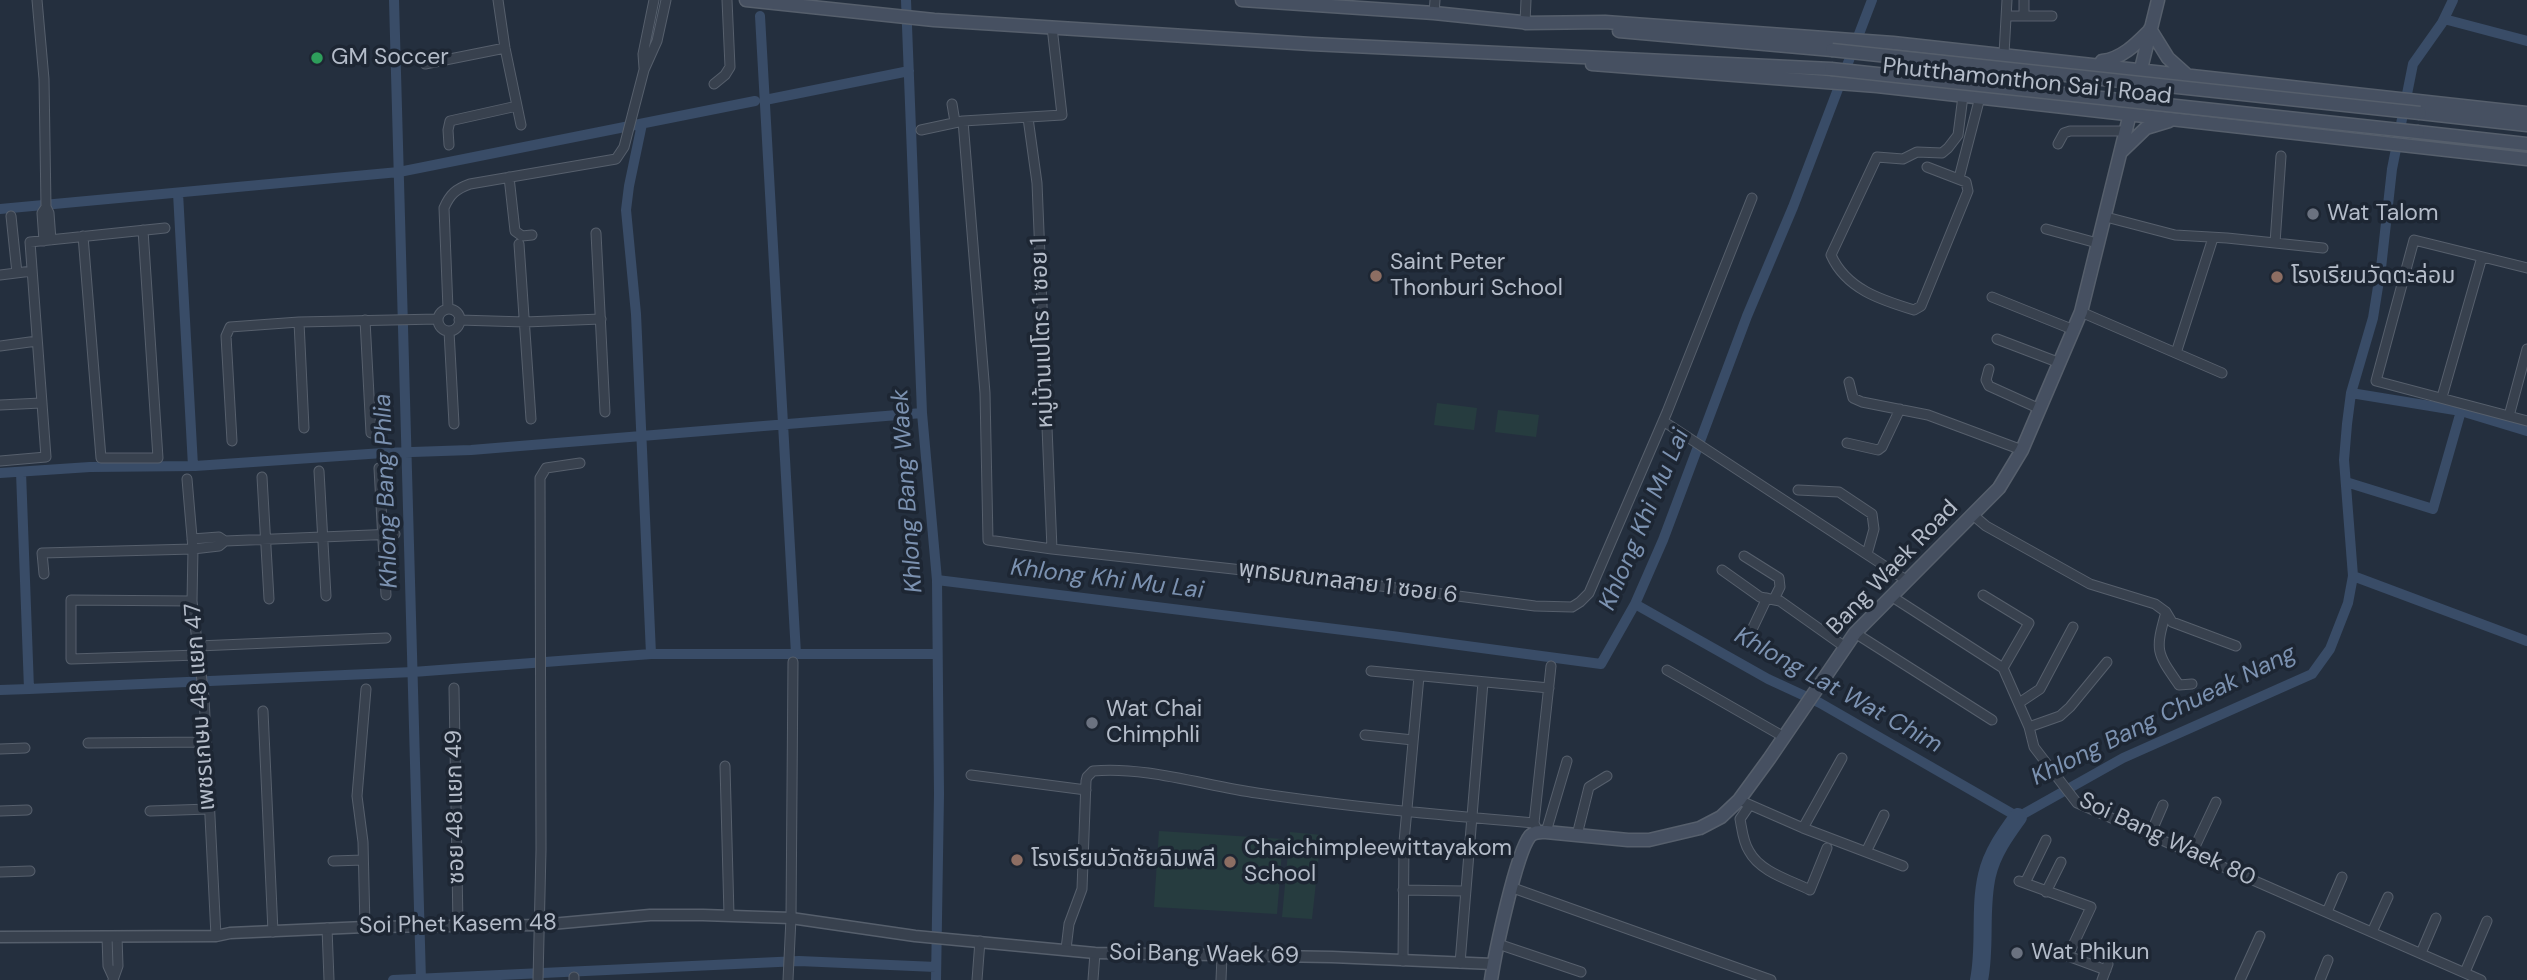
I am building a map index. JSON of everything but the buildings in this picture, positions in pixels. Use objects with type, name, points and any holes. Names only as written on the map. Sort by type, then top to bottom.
[{"type":"main road","name":"Phutthamonthon Sai 1 Road","points":[[746,0],[934,20],[1522,55],[1703,61],[1830,69],[2527,144]]},
{"type":"main road","name":"Phutthamonthon Sai 1 Road","points":[[1242,0],[1435,7],[1525,23],[1832,50],[2527,125]]},
{"type":"main road","name":"Bang Waek Road","points":[[1539,829],[1577,835],[1649,840],[1711,823],[1744,803],[1784,737],[1855,633],[1999,488],[2022,450],[2081,312],[2158,0]]},
{"type":"main road","name":"Phutthamonthon Sai 1 Road","points":[[1525,23],[1605,22],[1894,43],[2527,113]]},
{"type":"main road","points":[[2088,63],[2110,61],[2122,55],[2150,29],[2168,58],[2188,75]]},
{"type":"main road","name":"Phutthamonthon Sai 1 Road","points":[[1522,55],[1603,66],[1877,86],[2527,159]]},
{"type":"main road","points":[[2044,104],[2088,101],[2101,87],[2099,76],[2092,71],[2055,60]]},
{"type":"main road","points":[[2240,81],[2191,84],[2178,93],[2177,102],[2192,114],[2252,128]]},
{"type":"main road","points":[[2119,155],[2146,128],[2173,119]]},
{"type":"main road","points":[[1491,980],[1498,944],[1526,843],[1539,829]]},
{"type":"street","points":[[37,0],[44,79],[46,207],[49,214],[47,240]]},
{"type":"street","points":[[498,0],[521,125]]},
{"type":"street","points":[[644,70],[643,54],[654,0]]},
{"type":"street","points":[[448,309],[444,208],[449,196],[457,189],[470,184],[617,159],[625,147],[644,70],[657,41],[666,0]]},
{"type":"street","points":[[714,84],[730,67],[727,0]]},
{"type":"street","points":[[1525,23],[1526,0]]},
{"type":"street","points":[[2004,54],[2007,0]]},
{"type":"street","points":[[2024,0],[2024,16]]},
{"type":"street","points":[[2007,16],[2052,16]]},
{"type":"street","points":[[921,130],[959,122],[1062,115],[1052,27]]},
{"type":"street","points":[[425,64],[505,48]]},
{"type":"street","points":[[1927,167],[1966,182],[1968,191],[1918,309],[1914,310],[1892,304],[1856,287],[1843,274],[1831,255],[1875,159],[1880,156],[1905,158],[1917,152],[1942,153],[1958,135],[1963,96]]},
{"type":"street","points":[[1959,178],[1980,97]]},
{"type":"street","points":[[952,103],[959,122]]},
{"type":"street","points":[[449,145],[450,121],[517,106]]},
{"type":"street","name":"หมู่บ้านเปโตร 1 ซอย 1","points":[[1028,118],[1037,183],[1052,549]]},
{"type":"street","name":"พุทธมณฑลสาย 1 ซอย 6","points":[[959,122],[985,393],[989,540],[1535,606],[1572,607],[1589,593],[1663,421],[1752,198]]},
{"type":"street","points":[[2058,144],[2064,133],[2070,131],[2126,131]]},
{"type":"street","points":[[2275,243],[2281,156]]},
{"type":"street","points":[[509,177],[515,231],[522,236],[532,235]]},
{"type":"street","points":[[11,216],[17,273]]},
{"type":"street","points":[[2106,217],[2175,235],[2323,248]]},
{"type":"street","points":[[0,461],[46,457],[30,242],[165,228]]},
{"type":"street","points":[[2046,229],[2098,243]]},
{"type":"street","points":[[83,236],[101,458],[158,457],[143,230]]},
{"type":"street","points":[[596,233],[605,412]]},
{"type":"street","points":[[2176,353],[2213,238]]},
{"type":"street","points":[[2527,268],[2414,240],[2376,381],[2527,421]]},
{"type":"street","points":[[519,244],[531,419]]},
{"type":"street","points":[[2442,397],[2482,257]]},
{"type":"street","points":[[0,275],[32,271]]},
{"type":"street","points":[[1992,297],[2074,330]]},
{"type":"street","points":[[448,309],[455,311],[459,320],[456,327],[449,331],[441,328],[438,319],[441,312],[448,309]]},
{"type":"street","points":[[2081,312],[2222,373]]},
{"type":"street","points":[[232,441],[227,331],[235,326],[438,319]]},
{"type":"street","points":[[459,320],[525,322],[601,319]]},
{"type":"street","points":[[365,320],[371,433]]},
{"type":"street","points":[[299,322],[304,428]]},
{"type":"street","points":[[449,331],[454,424]]},
{"type":"street","points":[[1997,339],[2060,363]]},
{"type":"street","points":[[0,346],[37,341]]},
{"type":"street","points":[[2509,416],[2527,349]]},
{"type":"street","points":[[1989,369],[1986,380],[1989,386],[2040,409]]},
{"type":"street","points":[[1849,382],[1853,398],[1862,402],[1951,422],[2022,450]]},
{"type":"street","points":[[0,405],[41,402]]},
{"type":"street","points":[[1847,443],[1878,450],[1882,447],[1900,409]]},
{"type":"street","points":[[1663,421],[1906,580]]},
{"type":"street","points":[[538,980],[541,478],[546,468],[580,463]]},
{"type":"street","points":[[379,468],[386,595]]},
{"type":"street","points":[[320,471],[326,596]]},
{"type":"street","points":[[262,477],[269,598]]},
{"type":"street","name":"เพชรเกษม 48 แยก 47","points":[[187,479],[193,549],[192,601],[204,697],[216,936]]},
{"type":"street","points":[[1798,489],[1839,492],[1872,514],[1874,529],[1867,554]]},
{"type":"street","points":[[1973,515],[1986,526],[2090,584],[2155,604],[2172,622],[2236,646]]},
{"type":"street","points":[[192,539],[219,537],[225,541],[396,534]]},
{"type":"street","points":[[44,574],[42,553],[193,549],[219,547],[225,541]]},
{"type":"street","points":[[1744,556],[1779,578],[1780,587],[1748,638]]},
{"type":"street","points":[[1722,570],[1760,597],[1771,598],[1845,647]]},
{"type":"street","points":[[1891,596],[2003,668],[2028,623],[1983,595]]},
{"type":"street","points":[[192,601],[71,600],[71,659],[386,638]]},
{"type":"street","points":[[2165,612],[2159,636],[2160,657],[2179,685],[2192,684]]},
{"type":"street","points":[[2019,704],[2040,689],[2073,627]]},
{"type":"street","points":[[1855,633],[1992,720]]},
{"type":"street","points":[[788,980],[793,662]]},
{"type":"street","points":[[2029,727],[2060,716],[2107,662]]},
{"type":"street","points":[[1539,829],[1551,666]]},
{"type":"street","name":"Soi Bang Waek 80","points":[[2003,668],[2029,727],[2034,747],[2077,803],[2481,980]]},
{"type":"street","points":[[1667,670],[1784,737]]},
{"type":"street","points":[[1371,671],[1549,688]]},
{"type":"street","points":[[1403,961],[1406,810],[1419,676]]},
{"type":"street","points":[[1460,963],[1483,682]]},
{"type":"street","name":"ซอย 48 แยก 49","points":[[454,688],[458,926]]},
{"type":"street","points":[[365,927],[357,796],[366,689]]},
{"type":"street","points":[[263,711],[273,932]]},
{"type":"street","points":[[1365,735],[1413,740]]},
{"type":"street","points":[[88,743],[205,742]]},
{"type":"street","points":[[0,749],[26,748]]},
{"type":"street","points":[[1803,828],[1842,758]]},
{"type":"street","points":[[1539,829],[1567,761]]},
{"type":"street","points":[[725,766],[729,915]]},
{"type":"street","points":[[1066,949],[1070,917],[1082,889],[1089,773],[1103,771],[1188,779],[1238,790],[1345,806],[1471,816],[1539,829]]},
{"type":"street","points":[[971,775],[1086,790]]},
{"type":"street","points":[[1577,835],[1589,787],[1607,776]]},
{"type":"street","points":[[2192,853],[2216,802]]},
{"type":"street","points":[[1827,848],[1810,890],[1768,870],[1753,858],[1747,849],[1740,819],[1744,803],[1903,866]]},
{"type":"street","points":[[2150,835],[2163,805]]},
{"type":"street","points":[[150,811],[209,809]]},
{"type":"street","points":[[0,811],[27,810]]},
{"type":"street","points":[[1866,852],[1884,815]]},
{"type":"street","points":[[2046,840],[2022,882],[2091,907],[2068,956],[2107,967],[2102,980]]},
{"type":"street","points":[[333,861],[363,860]]},
{"type":"street","points":[[2046,892],[2061,862]]},
{"type":"street","points":[[0,872],[30,871]]},
{"type":"street","points":[[2327,912],[2342,877]]},
{"type":"street","points":[[1513,888],[1771,980]]},
{"type":"street","points":[[1403,890],[1465,891]]},
{"type":"street","points":[[2372,932],[2388,897]]},
{"type":"street","name":"Soi Phet Kasem 48","points":[[0,937],[216,936],[327,928],[540,925],[650,915],[790,918],[915,936]]},
{"type":"street","points":[[2421,953],[2436,918]]},
{"type":"street","points":[[2465,972],[2487,921]]},
{"type":"street","points":[[327,928],[329,980]]},
{"type":"street","name":"Soi Bang Waek 69","points":[[915,936],[1095,953],[1332,957],[1493,964]]},
{"type":"street","points":[[2240,980],[2260,936]]},
{"type":"street","points":[[112,937],[117,966],[113,979]]},
{"type":"street","points":[[977,980],[980,941]]},
{"type":"street","points":[[1498,944],[1581,972]]},
{"type":"street","points":[[1093,980],[1095,953]]},
{"type":"street","points":[[1221,980],[1222,956]]},
{"type":"street","points":[[2320,980],[2328,960]]},
{"type":"green space","points":[[1437,403],[1477,408],[1474,430],[1434,425]]},
{"type":"green space","points":[[1498,410],[1539,415],[1536,437],[1495,432]]},
{"type":"green space","points":[[1159,831],[1283,839],[1277,914],[1154,907]]},
{"type":"green space","points":[[1290,832],[1321,835],[1312,919],[1282,917]]},
{"type":"waterway","name":"Khlong Bang Phlia","points":[[394,0],[421,980]]},
{"type":"waterway","name":"Khlong Bang Waek","points":[[906,0],[922,413],[937,580],[939,794],[936,980]]},
{"type":"waterway","name":"Khlong Khi Mu Lai","points":[[937,580],[1601,664],[1635,604],[1663,540],[1747,316],[1793,207],[1872,0]]},
{"type":"waterway","name":"Khlong Bang Chueak Nang","points":[[1635,604],[1768,679],[1820,703],[2018,817],[2123,758],[2312,674],[2330,649],[2348,603],[2353,576],[2344,460],[2347,424],[2351,393],[2373,318],[2392,169],[2413,64],[2442,23],[2453,0]]},
{"type":"waterway","points":[[760,16],[796,654]]},
{"type":"waterway","points":[[2444,19],[2527,41]]},
{"type":"waterway","points":[[765,100],[909,71]]},
{"type":"waterway","points":[[0,209],[399,172],[755,101]]},
{"type":"waterway","points":[[642,124],[626,210],[636,314],[651,654]]},
{"type":"waterway","points":[[178,193],[193,466]]},
{"type":"waterway","points":[[2351,393],[2461,411],[2527,431]]},
{"type":"waterway","points":[[2346,482],[2433,509],[2461,411]]},
{"type":"waterway","points":[[0,473],[90,467],[195,466],[471,450],[922,413]]},
{"type":"waterway","points":[[21,472],[29,689],[413,672],[651,654],[937,654]]},
{"type":"waterway","points":[[2353,576],[2527,641]]},
{"type":"waterway","points":[[0,690],[29,689]]},
{"type":"waterway","name":"Khlong Bang Chueak Nang","points":[[1979,980],[1987,875],[2004,837],[2018,817]]},
{"type":"waterway","points":[[393,980],[799,961],[936,967]]},
{"type":"place","name":"GM Soccer","points":[[317,58]]},
{"type":"place","name":"Wat Talom","points":[[2313,214]]},
{"type":"place","name":"Saint Peter Thonburi School","points":[[1376,276]]},
{"type":"place","name":"โรงเรียนวัดตะล่อม","points":[[2277,277]]},
{"type":"place","name":"Wat Chai Chimphli","points":[[1092,723]]},
{"type":"place","name":"โรงเรียนวัดชัยฉิมพลี","points":[[1017,860]]},
{"type":"place","name":"Chaichimpleewittayakom School","points":[[1230,862]]},
{"type":"place","name":"Wat Phikun","points":[[2017,953]]},
{"type":"water label","name":"Khlong Lat Wat Chim","points":[[1838,691]]}]
